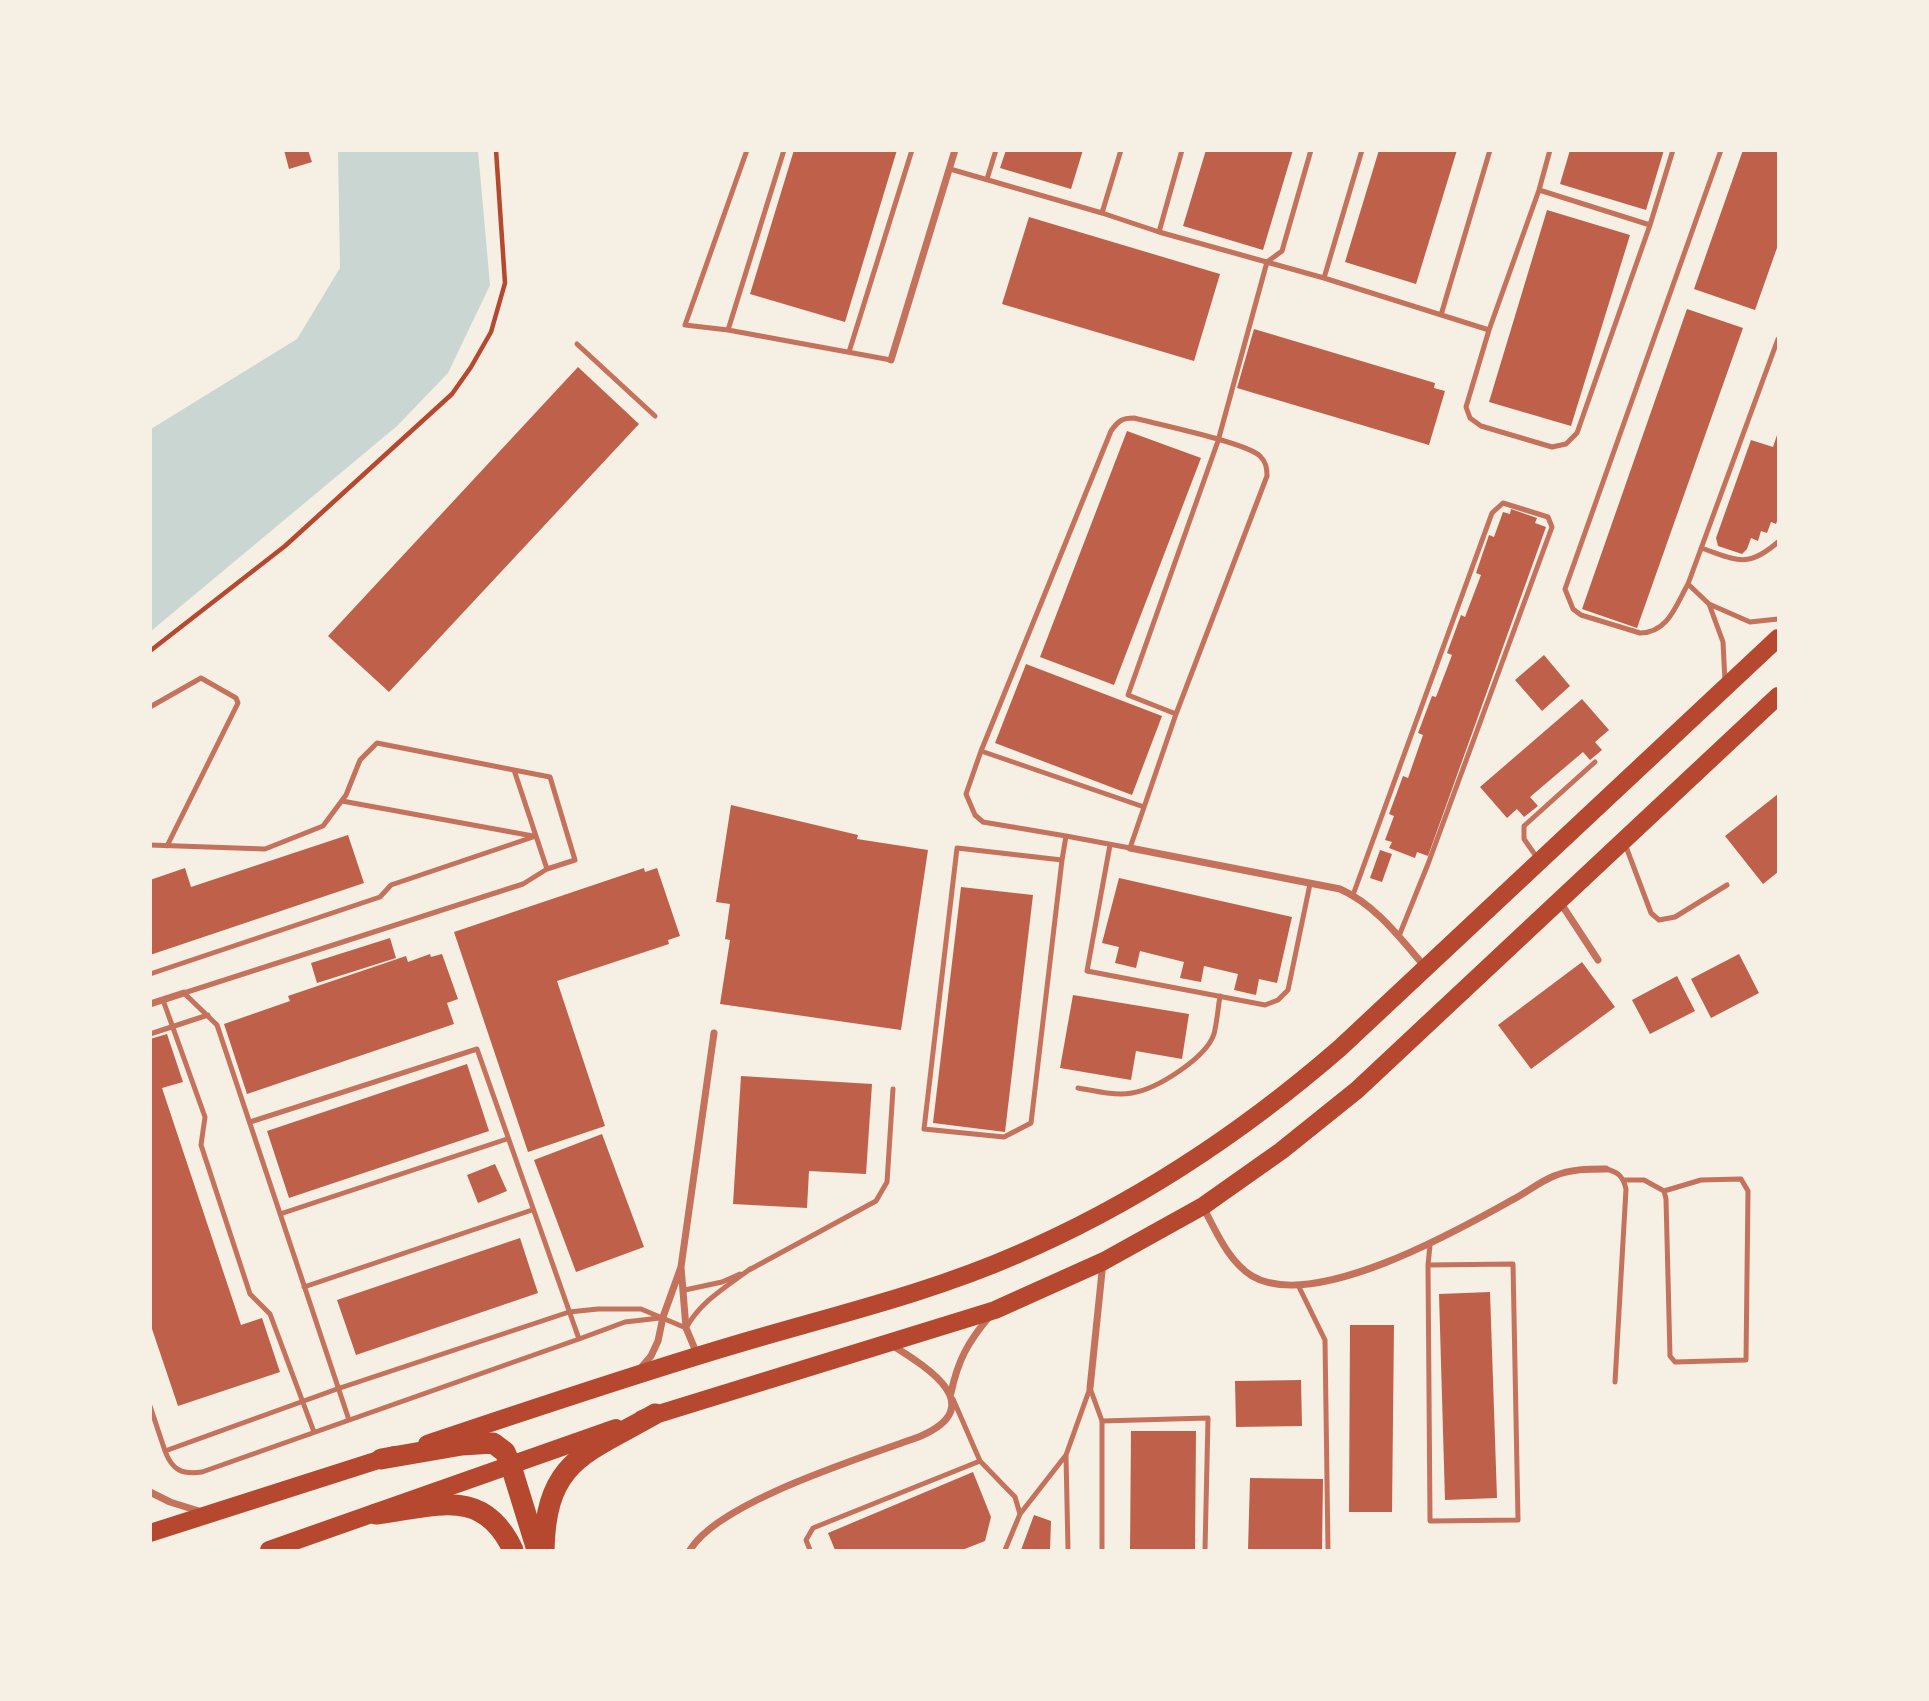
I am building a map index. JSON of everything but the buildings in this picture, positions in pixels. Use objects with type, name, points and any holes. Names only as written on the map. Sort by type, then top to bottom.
[{"type":"highway","points":[[544,1550],[545,1520],[550,1498],[561,1476],[582,1456],[655,1414]]},
{"type":"highway","points":[[381,1459],[462,1445],[493,1443],[505,1452],[512,1466],[537,1550]]},
{"type":"highway","points":[[376,1514],[454,1505],[476,1508],[492,1518],[513,1550]]},
{"type":"main road","points":[[150,1534],[697,1356],[922,1289],[1015,1256],[1166,1179],[1255,1117],[1302,1080],[1426,968],[1779,638]]},
{"type":"main road","points":[[269,1550],[655,1414],[995,1310],[1104,1261],[1203,1206],[1281,1151],[1357,1090],[1779,696]]},
{"type":"street","points":[[891,360],[955,150]]},
{"type":"street","points":[[1130,848],[1339,889],[1353,895],[1372,909],[1426,968]]},
{"type":"street","points":[[1559,900],[1598,960]]},
{"type":"street","points":[[150,1004],[184,993]]},
{"type":"street","points":[[634,1376],[651,1356],[658,1341],[663,1317],[681,1267],[714,1033]]},
{"type":"street","points":[[1203,1206],[1228,1252],[1252,1275],[1271,1283],[1298,1285],[1339,1277],[1430,1245],[1553,1177],[1581,1168],[1606,1169]]},
{"type":"street","points":[[1090,1388],[1104,1261]]},
{"type":"street","points":[[681,1267],[685,1290],[686,1328],[697,1356]]},
{"type":"street","points":[[690,1550],[714,1525],[741,1508],[935,1430],[950,1411],[957,1366],[970,1339],[995,1310]]},
{"type":"street","points":[[889,1343],[932,1371],[952,1396]]},
{"type":"street","points":[[150,1492],[170,1503],[209,1514]]},
{"type":"lane","points":[[747,150],[685,325],[728,330],[891,360]]},
{"type":"lane","points":[[728,330],[784,150]]},
{"type":"lane","points":[[849,352],[912,150]]},
{"type":"lane","points":[[988,179],[996,150]]},
{"type":"lane","points":[[1102,213],[1121,150]]},
{"type":"lane","points":[[1159,232],[1182,150]]},
{"type":"lane","points":[[1176,713],[1128,695],[1218,440],[1267,262],[1282,251],[1311,150]]},
{"type":"lane","points":[[1324,278],[1362,150]]},
{"type":"lane","points":[[1441,314],[1490,150]]},
{"type":"lane","points":[[1550,150],[1466,407],[1470,418],[1481,426],[1552,447],[1566,444],[1577,433],[1650,225],[1673,150]]},
{"type":"lane","points":[[1721,150],[1565,589],[1573,609],[1581,615],[1640,634],[1650,633],[1667,622],[1688,584],[1779,339]]},
{"type":"lane","points":[[950,169],[1324,278],[1489,330]]},
{"type":"lane","points":[[1539,190],[1650,225]]},
{"type":"lane","points":[[577,344],[656,416]]},
{"type":"lane","points":[[1134,418],[1218,440],[1254,451],[1265,464],[1267,476],[1176,713],[1130,848],[983,822],[975,815],[966,794],[1111,431],[1117,422],[1134,418]]},
{"type":"lane","points":[[1353,895],[1492,513],[1503,503],[1548,517],[1552,527],[1399,936]]},
{"type":"lane","points":[[1702,548],[1742,561],[1763,555],[1779,542]]},
{"type":"lane","points":[[1688,584],[1709,604],[1750,622],[1779,619]]},
{"type":"lane","points":[[1709,604],[1723,642],[1725,687]]},
{"type":"lane","points":[[150,707],[201,678],[236,698],[238,703],[167,846]]},
{"type":"lane","points":[[150,845],[265,849],[323,826],[346,795],[360,760],[377,743],[550,777],[575,860],[547,869],[523,884],[184,993],[216,1025],[349,1420]]},
{"type":"lane","points":[[981,751],[1144,807]]},
{"type":"lane","points":[[1539,861],[1524,839],[1524,827],[1595,762]]},
{"type":"lane","points":[[514,770],[547,869]]},
{"type":"lane","points":[[342,801],[536,836]]},
{"type":"lane","points":[[150,974],[380,897],[391,885],[536,836]]},
{"type":"lane","points":[[1062,860],[957,848],[924,1129],[1004,1138],[1031,1123],[1066,836]]},
{"type":"lane","points":[[1623,841],[1651,913],[1659,920],[1675,917],[1727,885]]},
{"type":"lane","points":[[1110,845],[1087,971],[1265,1005],[1278,1000],[1288,990],[1310,884]]},
{"type":"lane","points":[[1078,1088],[1119,1094],[1132,1093],[1163,1081],[1193,1061],[1207,1047],[1213,1034],[1220,996]]},
{"type":"lane","points":[[163,1000],[205,1117],[201,1145],[250,1294],[270,1314],[314,1432]]},
{"type":"lane","points":[[150,1034],[208,1015]]},
{"type":"lane","points":[[250,1122],[477,1049],[579,1339]]},
{"type":"lane","points":[[685,1290],[722,1282],[750,1269],[876,1201],[887,1182],[893,1089]]},
{"type":"lane","points":[[280,1214],[507,1139]]},
{"type":"lane","points":[[1606,1169],[1617,1172],[1624,1180],[1626,1189],[1615,1381]]},
{"type":"lane","points":[[1624,1180],[1644,1180],[1664,1191],[1701,1180],[1741,1179],[1748,1191],[1746,1360],[1675,1362],[1670,1356],[1664,1191]]},
{"type":"lane","points":[[304,1287],[532,1210]]},
{"type":"lane","points":[[1429,1265],[1513,1264],[1518,1520],[1430,1521],[1429,1265],[1430,1245]]},
{"type":"lane","points":[[165,1451],[337,1389],[569,1312],[641,1309],[686,1328],[695,1312],[709,1299],[750,1269]]},
{"type":"lane","points":[[1298,1285],[1325,1340],[1328,1550]]},
{"type":"lane","points":[[150,1406],[170,1463],[177,1471],[189,1474],[202,1472],[625,1322],[663,1317]]},
{"type":"lane","points":[[1090,1388],[1102,1421],[1102,1550]]},
{"type":"lane","points":[[1005,1550],[1020,1514],[1066,1455],[1090,1388]]},
{"type":"lane","points":[[952,1396],[980,1461],[1015,1497],[1020,1514]]},
{"type":"lane","points":[[1102,1421],[1208,1418],[1205,1550]]},
{"type":"lane","points":[[1066,1455],[1069,1550]]},
{"type":"lane","points":[[810,1550],[806,1540],[813,1528],[980,1461]]},
{"type":"path","points":[[150,651],[285,546],[452,394],[471,367],[491,332],[505,283],[496,150]]},
{"type":"shaded area","points":[[338,151],[478,151],[490,285],[448,373],[397,426],[151,631],[151,429],[297,339],[340,268]]}]
